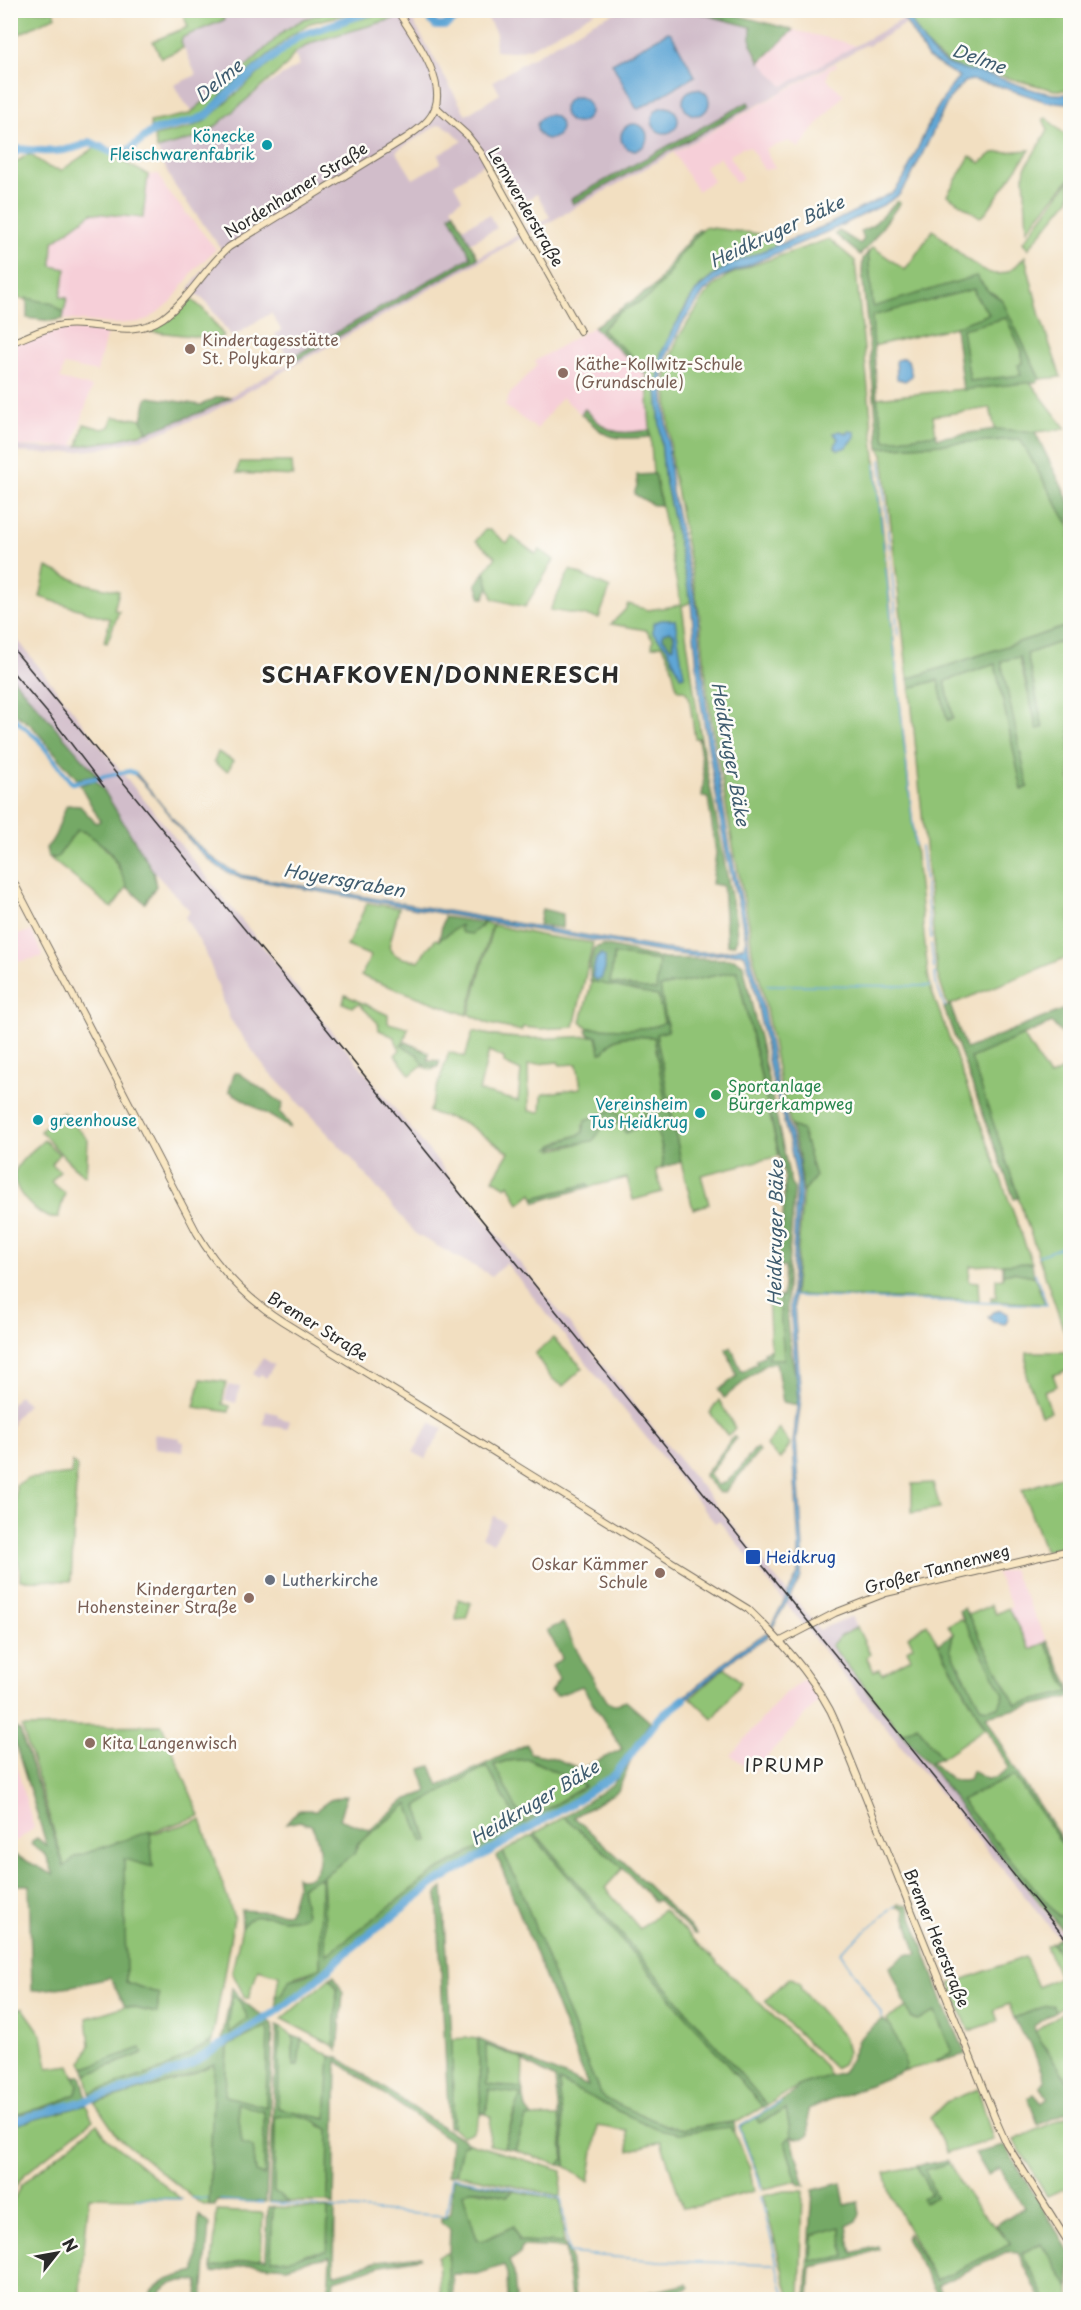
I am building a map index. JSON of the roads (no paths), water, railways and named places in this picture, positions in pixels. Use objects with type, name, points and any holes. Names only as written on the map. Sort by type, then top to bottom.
[{"type":"main road","points":[[398,11],[434,77],[437,93],[436,107]]},
{"type":"main road","name":"Lemwerderstraße","points":[[436,107],[467,135],[480,153],[580,331]]},
{"type":"main road","name":"Nordenhamer Straße","points":[[10,343],[60,325],[122,330],[138,328],[162,318],[212,262],[229,247],[406,138],[428,120],[436,107]]},
{"type":"main road","name":"Bremer Straße","points":[[10,875],[197,1233],[215,1261],[240,1290],[282,1321],[748,1608],[781,1641]]},
{"type":"main road","name":"Großer Tannenweg","points":[[781,1641],[835,1613],[886,1593],[1071,1550]]},
{"type":"main road","name":"Bremer Heerstraße","points":[[781,1641],[809,1677],[830,1710],[1006,2143],[1071,2245]]},
{"type":"water","points":[[899,11],[906,11],[928,47],[948,64],[1038,91],[1070,94],[1070,103],[1047,102],[999,86],[971,80],[964,82],[949,99],[910,179],[899,195],[836,228],[721,277],[704,292],[682,324],[667,355],[663,371],[672,491],[697,609],[706,703],[730,848],[778,1089],[798,1160],[801,1189],[793,1292],[801,1399],[796,1438],[803,1549],[801,1577],[767,1637],[738,1655],[689,1697],[676,1704],[739,1650],[768,1632],[798,1574],[799,1549],[793,1443],[798,1399],[790,1307],[797,1181],[770,1070],[753,981],[745,955],[740,953],[694,956],[659,952],[238,877],[205,856],[143,783],[129,770],[136,773],[196,844],[210,856],[241,875],[664,949],[716,952],[744,946],[746,939],[725,848],[700,698],[691,602],[664,475],[657,390],[661,354],[695,292],[718,272],[736,262],[827,225],[894,192],[904,178],[933,115],[959,77],[928,58]]},
{"type":"water","points":[[668,32],[671,33],[695,76],[639,109],[636,108],[612,63]]},
{"type":"water","points":[[696,89],[705,93],[709,102],[705,111],[696,115],[687,111],[683,102],[687,93]]},
{"type":"water","points":[[577,97],[586,101],[590,110],[586,119],[577,123],[568,119],[564,110],[568,101]]},
{"type":"water","points":[[665,107],[674,111],[678,120],[674,129],[665,133],[656,129],[652,120],[656,111]]},
{"type":"water","points":[[549,115],[554,116],[560,122],[560,132],[554,138],[549,139],[544,138],[538,132],[537,127],[538,122],[544,116]]},
{"type":"water","points":[[634,124],[643,128],[647,137],[643,146],[634,150],[625,146],[621,137],[625,128]]},
{"type":"water","points":[[904,358],[908,360],[912,376],[905,381],[897,379],[896,360]]},
{"type":"water","points":[[840,431],[848,434],[848,431],[855,432],[855,437],[847,447],[838,450],[835,447],[838,438],[833,433]]},
{"type":"water","points":[[661,620],[675,620],[684,676],[681,677],[667,648],[653,633],[653,623]],"holes":[[[670,631],[674,634],[674,646],[671,648],[663,638],[663,633]]]},
{"type":"water","points":[[601,954],[605,957],[605,969],[601,979],[596,980],[592,977],[596,959]]},
{"type":"water","points":[[1001,1310],[1008,1314],[1005,1324],[993,1322],[988,1317],[993,1312]]},
{"type":"waterway","name":"Delme","points":[[10,157],[19,149],[55,151],[72,149],[90,142],[111,152],[125,153],[153,131],[206,116],[232,90],[299,36],[375,10]]},
{"type":"waterway","name":"Delme","points":[[422,10],[436,26],[444,26],[470,10]]},
{"type":"waterway","points":[[881,460],[898,636]]},
{"type":"waterway","points":[[875,464],[915,846]]},
{"type":"waterway","name":"Hoyersgraben","points":[[10,715],[38,739],[72,783],[130,771],[134,773]]},
{"type":"waterway","points":[[921,847],[931,938]]},
{"type":"waterway","points":[[931,944],[934,969]]},
{"type":"waterway","points":[[935,973],[936,984],[945,1007]]},
{"type":"waterway","points":[[766,985],[930,986]]},
{"type":"waterway","points":[[1038,1256],[1070,1244]]},
{"type":"waterway","points":[[791,1296],[1047,1305],[1035,1273]]},
{"type":"waterway","name":"Heidkruger Bäke","points":[[10,2122],[141,2085],[184,2068],[277,2011],[304,1991],[349,1950],[433,1884],[569,1805],[615,1775],[658,1719],[684,1699]]},
{"type":"waterway","points":[[881,2017],[881,2013],[840,1952],[895,1906]]},
{"type":"waterway","points":[[761,2191],[739,2127],[781,2102]]},
{"type":"waterway","points":[[270,2203],[446,2216],[452,2177],[561,2198],[569,2253],[660,2261],[776,2264],[786,2300]]},
{"type":"waterway","points":[[761,2197],[777,2263]]},
{"type":"waterway","points":[[136,2198],[182,2199]]},
{"type":"waterway","points":[[192,2198],[207,2199]]},
{"type":"waterway","points":[[220,2200],[263,2203]]},
{"type":"railway","points":[[10,645],[317,1017],[1070,1944]]},
{"type":"railway","points":[[10,669],[50,716],[104,787]]},
{"type":"place","name":"Könecke Fleischwarenfabrik","points":[[267,145]]},
{"type":"place","name":"Kindertagesstätte St. Polykarp","points":[[190,349]]},
{"type":"place","name":"Käthe-Kollwitz-Schule (Grundschule)","points":[[563,373]]},
{"type":"place","name":"Sportanlage Bürgerkampweg","points":[[716,1095]]},
{"type":"place","name":"Vereinsheim Tus Heidkrug","points":[[700,1113]]},
{"type":"place","name":"greenhouse","points":[[38,1120]]},
{"type":"place","name":"Heidkrug","points":[[753,1557]]},
{"type":"place","name":"Oskar Kämmer Schule","points":[[660,1573]]},
{"type":"place","name":"Lutherkirche","points":[[270,1580]]},
{"type":"place","name":"Kindergarten Hohensteiner Straße","points":[[249,1598]]},
{"type":"place","name":"Kita Langenwisch","points":[[90,1743]]},
{"type":"district","name":"SCHAFKOVEN/DONNERESCH","points":[[441,675]]},
{"type":"district","name":"IPRUMP","points":[[785,1766]]}]
